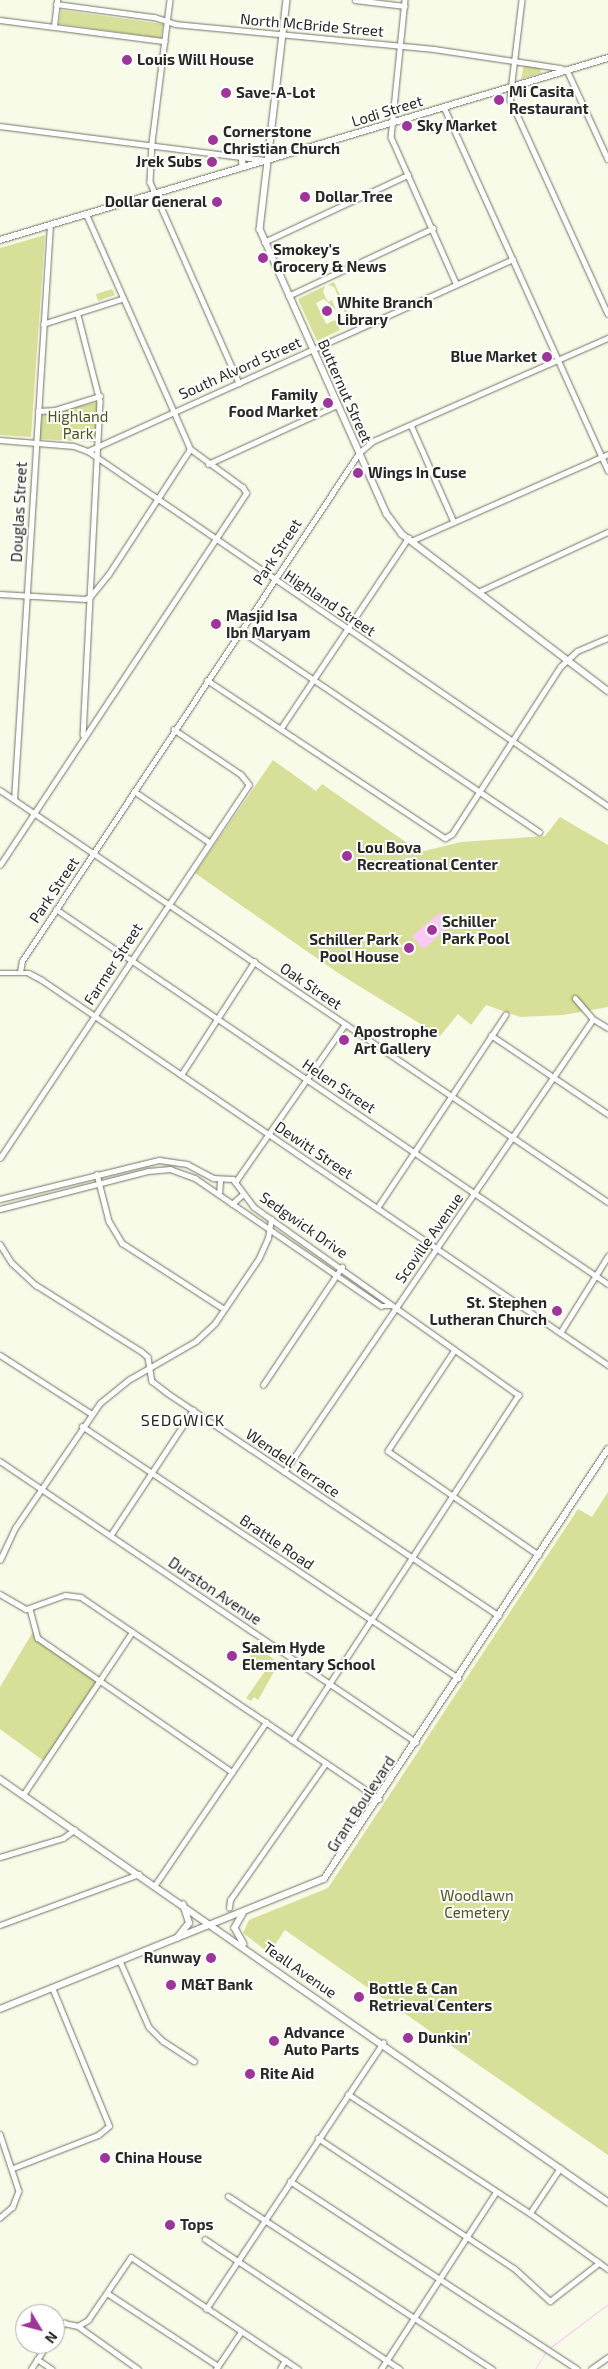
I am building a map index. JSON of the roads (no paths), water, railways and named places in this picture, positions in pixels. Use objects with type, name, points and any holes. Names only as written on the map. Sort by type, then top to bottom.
[{"type":"street","points":[[170,0],[149,173],[155,193],[239,382]]},
{"type":"street","name":"Butternut Street","points":[[287,0],[260,229],[264,242],[358,453],[387,514],[409,539],[608,691]]},
{"type":"street","points":[[355,0],[405,3],[391,137],[456,283]]},
{"type":"street","points":[[522,0],[510,99],[608,314]]},
{"type":"street","points":[[54,26],[56,2]]},
{"type":"street","name":"North McBride Street","points":[[56,2],[167,22],[400,46],[515,61],[567,70]]},
{"type":"street","points":[[0,20],[165,41]]},
{"type":"street","name":"Lodi Street","points":[[0,240],[608,58]]},
{"type":"street","points":[[567,70],[606,150],[608,159]]},
{"type":"street","points":[[444,107],[608,471]]},
{"type":"street","points":[[0,126],[152,143],[268,160]]},
{"type":"street","points":[[242,155],[242,167]]},
{"type":"street","points":[[264,242],[408,175]]},
{"type":"street","points":[[0,865],[83,736],[246,493],[243,488],[190,449],[86,214]]},
{"type":"street","name":"Douglas Street","points":[[14,800],[50,225]]},
{"type":"street","points":[[288,296],[433,228]]},
{"type":"street","name":"South Alvord Street","points":[[88,451],[456,283],[513,259]]},
{"type":"street","points":[[43,324],[78,315],[122,299]]},
{"type":"street","points":[[78,315],[100,396],[83,736]]},
{"type":"street","name":"Park Street","points":[[20,972],[22,961],[358,453],[373,441],[608,338]]},
{"type":"street","points":[[38,412],[55,410],[100,396]]},
{"type":"street","points":[[208,464],[337,405]]},
{"type":"street","points":[[411,425],[454,522]]},
{"type":"street","name":"Highland Street","points":[[0,440],[74,446],[88,451],[156,500],[608,806]]},
{"type":"street","points":[[0,594],[85,599],[90,597],[190,449]]},
{"type":"street","points":[[281,728],[346,629],[409,539],[454,522],[608,454]]},
{"type":"street","points":[[478,592],[608,532]]},
{"type":"street","points":[[240,630],[539,832]]},
{"type":"street","points":[[207,680],[438,835],[448,837],[567,660],[577,651],[608,638]]},
{"type":"street","name":"Farmer Street","points":[[0,1158],[130,959],[249,785],[241,775],[174,730]]},
{"type":"street","name":"Oak Street","points":[[0,790],[608,1202]]},
{"type":"street","points":[[134,791],[209,842]]},
{"type":"street","name":"Helen Street","points":[[56,910],[608,1284]]},
{"type":"street","points":[[181,1074],[254,962]]},
{"type":"street","name":"Dewitt Street","points":[[0,972],[20,972],[42,980],[608,1365]]},
{"type":"street","points":[[575,998],[593,1018],[608,1028]]},
{"type":"street","points":[[377,1208],[413,1151],[505,1015]]},
{"type":"street","name":"Scoville Avenue","points":[[284,1472],[393,1308],[475,1194],[593,1018]]},
{"type":"street","points":[[0,1198],[138,1163],[166,1160],[187,1164],[220,1180],[236,1181],[345,1024]]},
{"type":"street","points":[[491,1035],[608,1114]]},
{"type":"street","name":"Sedgwick Drive","points":[[0,1209],[148,1171],[170,1169],[189,1176],[219,1195],[381,1306],[393,1308]]},
{"type":"street","points":[[97,1174],[109,1221],[122,1243],[224,1309]]},
{"type":"street","points":[[219,1195],[220,1180]]},
{"type":"street","name":"Sedgwick Drive","points":[[236,1181],[243,1194],[254,1207],[386,1298],[393,1308],[456,1350],[518,1395],[451,1496]]},
{"type":"street","points":[[232,1204],[243,1194]]},
{"type":"street","points":[[0,1560],[12,1533],[82,1426],[92,1414],[110,1394],[150,1367],[196,1341],[224,1309],[259,1258],[268,1238],[271,1219]]},
{"type":"street","name":"Wendell Terrace","points":[[0,1244],[20,1272],[148,1357],[152,1381],[499,1616]]},
{"type":"street","points":[[560,1333],[608,1256]]},
{"type":"street","points":[[263,1385],[342,1267]]},
{"type":"street","points":[[456,1350],[390,1447],[390,1454],[539,1555]]},
{"type":"street","points":[[0,1355],[92,1414]]},
{"type":"street","points":[[110,1536],[193,1410]]},
{"type":"street","name":"Brattle Road","points":[[82,1426],[458,1678]]},
{"type":"street","name":"Grant Boulevard","points":[[0,2009],[244,1913],[324,1879],[379,1799],[608,1449]]},
{"type":"street","name":"Durston Avenue","points":[[0,1460],[416,1742]]},
{"type":"street","points":[[294,1741],[451,1496]]},
{"type":"street","points":[[0,1594],[30,1610],[38,1638],[232,1772]]},
{"type":"street","points":[[30,1610],[54,1598],[76,1596],[379,1799]]},
{"type":"street","points":[[24,1795],[132,1632]]},
{"type":"street","points":[[155,1886],[266,1722]]},
{"type":"street","points":[[229,1908],[230,1900],[326,1763]]},
{"type":"street","name":"Teall Avenue","points":[[0,1779],[249,1950],[608,2202]]},
{"type":"street","points":[[0,1857],[63,1838],[74,1830]]},
{"type":"street","points":[[0,1926],[139,1874]]},
{"type":"street","points":[[175,1940],[189,1923],[182,1904]]},
{"type":"street","points":[[244,1913],[234,1928],[249,1950]]},
{"type":"street","points":[[120,1961],[149,2026],[163,2041],[194,2061]]},
{"type":"street","points":[[13,2168],[98,2135],[109,2126],[52,1988]]},
{"type":"street","points":[[206,2309],[382,2043]]},
{"type":"street","points":[[348,2094],[530,2213],[608,2269]]},
{"type":"street","points":[[0,2134],[18,2186],[16,2201],[0,2218]]},
{"type":"street","points":[[318,2138],[524,2275],[550,2301],[599,2263]]},
{"type":"street","points":[[530,2213],[560,2168]]},
{"type":"street","points":[[290,2181],[574,2368]]},
{"type":"street","points":[[380,2369],[496,2192]]},
{"type":"street","points":[[228,2196],[492,2369]]},
{"type":"street","points":[[205,2239],[400,2369]]},
{"type":"street","points":[[78,2326],[88,2320],[131,2257],[298,2369]]},
{"type":"street","points":[[107,2293],[217,2368],[241,2332]]},
{"type":"street","points":[[65,2323],[78,2326],[138,2369]]},
{"type":"street","points":[[31,2369],[40,2354]]},
{"type":"street","points":[[591,2369],[608,2357]]},
{"type":"street","points":[[37,2359],[52,2369]]},
{"type":"street","points":[[280,2369],[285,2360]]},
{"type":"waterway","points":[[551,2347],[608,2304]]},
{"type":"waterway","points":[[535,2369],[545,2353]]},
{"type":"place","name":"Louis Will House","points":[[127,60]]},
{"type":"place","name":"Save-A-Lot","points":[[226,93]]},
{"type":"place","name":"Mi Casita Restaurant","points":[[499,100]]},
{"type":"place","name":"Sky Market","points":[[407,126]]},
{"type":"place","name":"Cornerstone Christian Church","points":[[213,140]]},
{"type":"place","name":"Jrek Subs","points":[[212,162]]},
{"type":"place","name":"Dollar Tree","points":[[305,197]]},
{"type":"place","name":"Dollar General","points":[[217,202]]},
{"type":"place","name":"Smokey's Grocery & News","points":[[263,258]]},
{"type":"place","name":"White Branch Library","points":[[327,311]]},
{"type":"place","name":"Blue Market","points":[[547,357]]},
{"type":"place","name":"Family Food Market","points":[[328,403]]},
{"type":"place","name":"Wings In Cuse","points":[[358,473]]},
{"type":"place","name":"Masjid Isa Ibn Maryam","points":[[216,624]]},
{"type":"place","name":"Lou Bova Recreational Center","points":[[347,856]]},
{"type":"place","name":"Schiller Park Pool","points":[[432,930]]},
{"type":"place","name":"Schiller Park Pool House","points":[[409,948]]},
{"type":"place","name":"Apostrophe Art Gallery","points":[[344,1040]]},
{"type":"place","name":"St. Stephen Lutheran Church","points":[[557,1311]]},
{"type":"place","name":"Salem Hyde Elementary School","points":[[232,1656]]},
{"type":"place","name":"Runway","points":[[211,1958]]},
{"type":"place","name":"M&T Bank","points":[[171,1985]]},
{"type":"place","name":"Bottle & Can Retrieval Centers","points":[[359,1997]]},
{"type":"place","name":"Dunkin'","points":[[408,2038]]},
{"type":"place","name":"Advance Auto Parts","points":[[274,2041]]},
{"type":"place","name":"Rite Aid","points":[[250,2074]]},
{"type":"place","name":"China House","points":[[105,2158]]},
{"type":"place","name":"Tops","points":[[170,2225]]},
{"type":"district","name":"SEDGWICK","points":[[183,1420]]},
{"type":"park label","name":"Highland Park","points":[[78,424]]},
{"type":"park label","name":"Woodlawn Cemetery","points":[[477,1904]]}]
